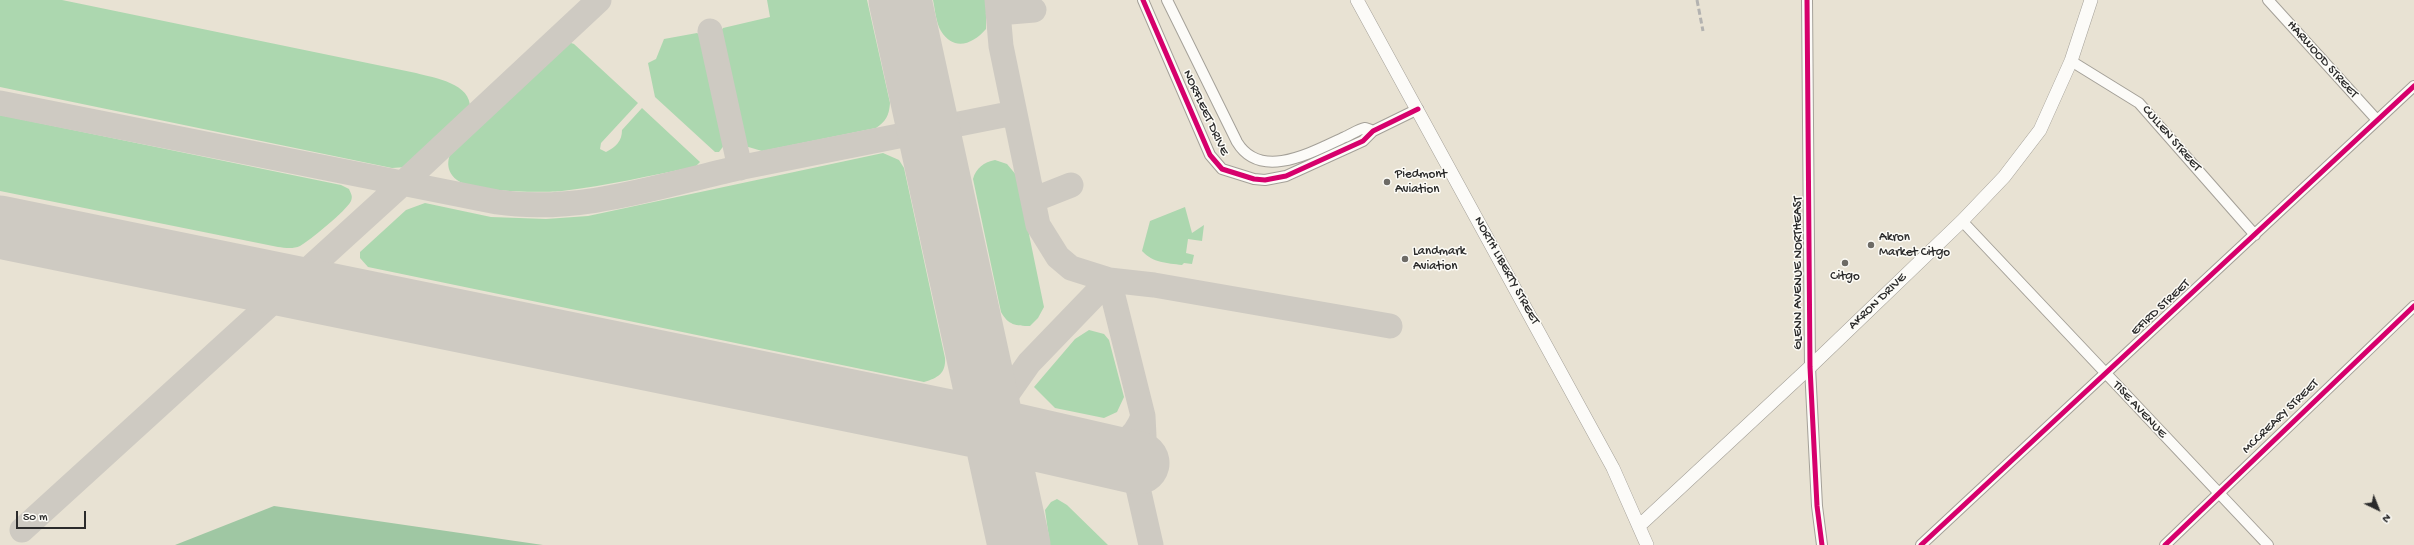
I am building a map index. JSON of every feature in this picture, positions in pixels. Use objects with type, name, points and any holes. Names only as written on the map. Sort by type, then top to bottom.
[{"type":"main road","name":"NORTH LIBERTY STREET","points":[[1357,0],[1418,109],[1613,468],[1647,545]]},
{"type":"main road","name":"AKRON DRIVE","points":[[1639,526],[1810,367],[1962,222],[2004,177],[2040,130],[2072,61],[2091,0]]},
{"type":"street","name":"NORFLEET DRIVE","points":[[1143,0],[1210,154],[1222,169],[1265,180],[1286,176],[1363,141],[1374,131],[1418,109]]},
{"type":"street","name":"NORFLEET DRIVE","points":[[1167,0],[1237,142],[1246,152],[1256,158],[1275,162],[1294,159],[1364,128],[1374,131]]},
{"type":"street","name":"GLENN AVENUE NORTHEAST","points":[[1807,0],[1810,367],[1817,506],[1822,545]]},
{"type":"street","name":"HARWOOD STREET","points":[[2268,0],[2377,120]]},
{"type":"street","name":"CULLEN STREET","points":[[2072,61],[2139,103],[2255,235]]},
{"type":"street","name":"EFIRD STREET","points":[[1921,545],[2414,86]]},
{"type":"street","name":"TISE AVENUE","points":[[1962,222],[2268,545]]},
{"type":"street","name":"MCCREARY STREET","points":[[2165,545],[2414,306]]},
{"type":"green space","points":[[0,0],[62,0],[416,73],[442,80],[459,88],[465,93],[469,100],[470,109],[413,162],[406,167],[392,168],[0,87]]},
{"type":"green space","points":[[767,0],[867,0],[890,103],[888,115],[882,123],[876,128],[762,151],[745,146],[739,129],[719,34],[723,28],[770,17]]},
{"type":"green space","points":[[933,0],[986,0],[986,29],[975,39],[964,44],[952,42],[946,38],[939,28]]},
{"type":"green space","points":[[697,33],[704,37],[725,137],[725,144],[719,152],[715,152],[655,97],[648,63],[656,59],[664,39]]},
{"type":"green space","points":[[568,42],[574,44],[638,103],[601,143],[600,149],[606,152],[613,148],[620,140],[622,130],[642,108],[700,162],[695,167],[562,191],[508,191],[477,187],[457,180],[450,171],[448,162],[451,152],[457,143]]},
{"type":"green space","points":[[0,115],[341,185],[349,189],[352,199],[343,211],[311,238],[300,246],[289,248],[0,191]]},
{"type":"green space","points":[[883,153],[899,160],[904,168],[945,358],[944,368],[940,374],[933,379],[924,382],[368,267],[360,258],[360,252],[406,210],[425,203],[491,217],[546,219],[588,216]]},
{"type":"green space","points":[[995,160],[1007,164],[1017,176],[1044,307],[1038,318],[1030,326],[1013,324],[1007,320],[1001,312],[973,179],[981,166],[987,162]]},
{"type":"green space","points":[[1185,207],[1192,233],[1204,225],[1202,241],[1188,239],[1186,253],[1194,255],[1192,264],[1184,263],[1182,265],[1166,263],[1146,255],[1142,251],[1150,221]]},
{"type":"green space","points":[[1089,330],[1104,334],[1109,340],[1124,397],[1117,412],[1104,418],[1055,408],[1034,387],[1075,339]]},
{"type":"green space","points":[[1057,499],[1067,505],[1108,545],[1050,545],[1045,510],[1051,502]]},
{"type":"green space","points":[[274,506],[543,545],[175,545]]},
{"type":"taxiway","points":[[22,530],[402,184],[599,0]]},
{"type":"taxiway","points":[[997,0],[1001,46],[1038,225],[1058,257],[1071,268],[1109,280],[1143,416],[1144,436],[1136,479],[1151,545]]},
{"type":"taxiway","points":[[998,13],[1034,10]]},
{"type":"taxiway","points":[[710,31],[740,168]]},
{"type":"taxiway","points":[[0,103],[497,202],[528,205],[558,204],[619,196],[738,168],[1014,113]]},
{"type":"taxiway","points":[[1033,200],[1071,185]]},
{"type":"taxiway","points":[[994,430],[1003,400],[1029,363],[1109,280],[1154,285],[1390,326]]},
{"type":"taxiway","points":[[917,416],[956,412],[968,409],[989,400],[1010,382]]},
{"type":"taxiway","points":[[1092,453],[1117,446],[1130,438],[1135,432],[1143,416]]},
{"type":"runway","points":[[900,0],[1019,545]]},
{"type":"runway","points":[[0,227],[994,430],[1138,463]]},
{"type":"railway","points":[[1697,0],[1703,31]]},
{"type":"cycle path","points":[[1143,0],[1210,155],[1222,169],[1254,179],[1265,180],[1286,176],[1363,141],[1373,131],[1418,109]]},
{"type":"cycle path","points":[[1807,0],[1810,367],[1817,506],[1822,545]]},
{"type":"cycle path","points":[[1921,545],[2414,86]]},
{"type":"cycle path","points":[[2165,545],[2414,306]]},
{"type":"place","name":"Piedmont Aviation","points":[[1387,182]]},
{"type":"place","name":"Akron Market Citgo","points":[[1871,245]]},
{"type":"place","name":"Landmark Aviation","points":[[1405,259]]},
{"type":"place","name":"Citgo","points":[[1845,263]]}]
